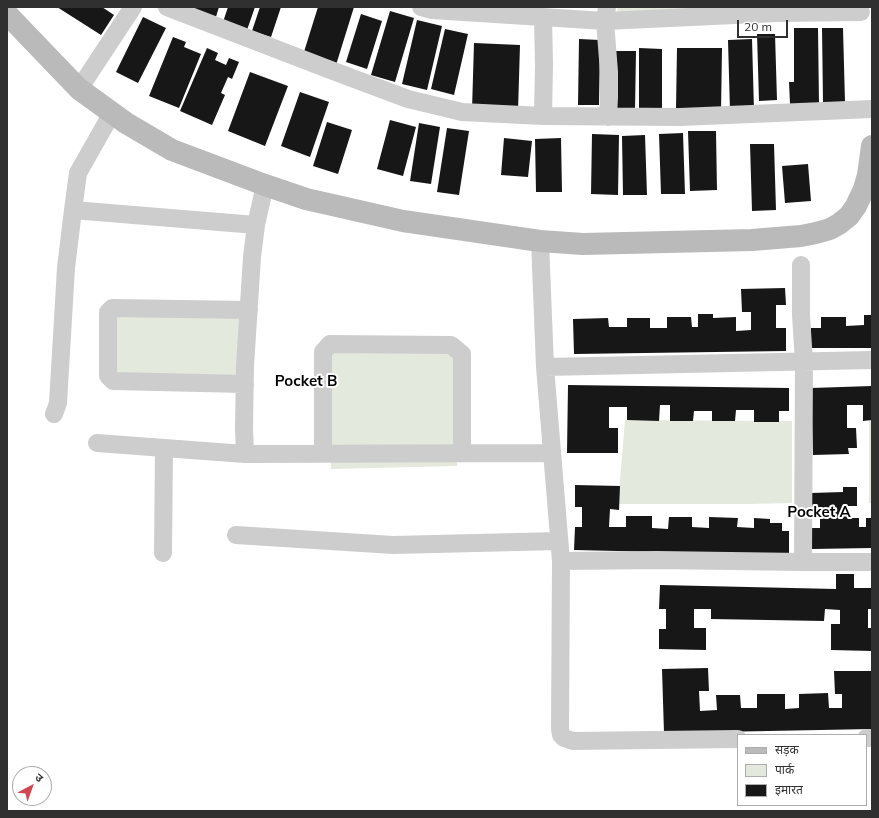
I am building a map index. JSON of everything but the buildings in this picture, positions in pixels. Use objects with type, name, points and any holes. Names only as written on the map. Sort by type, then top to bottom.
[{"type":"street","points":[[79,89],[133,7]]},
{"type":"street","points":[[167,7],[408,99],[462,112],[543,116],[680,117],[872,109]]},
{"type":"street","points":[[421,7],[432,10],[460,10],[543,17],[778,10],[862,12]]},
{"type":"street","points":[[7,14],[79,89],[126,123],[172,150],[306,199],[403,221],[540,241],[584,244],[752,240],[801,236],[830,229],[849,216],[856,206],[864,189],[872,155]]},
{"type":"street","points":[[606,14],[609,72],[608,117]]},
{"type":"street","points":[[543,17],[543,116]]},
{"type":"street","points":[[54,414],[58,403],[66,268],[78,173],[112,113]]},
{"type":"street","points":[[245,454],[245,366],[252,257],[256,225],[265,185]]},
{"type":"street","points":[[73,210],[256,225]]},
{"type":"street","points":[[540,241],[545,367],[560,561],[561,735],[564,738],[573,741],[737,739]]},
{"type":"street","points":[[801,265],[801,315],[804,362],[803,562]]},
{"type":"street","points":[[245,384],[113,381],[108,376],[108,312],[112,308],[249,310]]},
{"type":"street","points":[[323,454],[323,352],[330,344],[451,345],[462,354],[462,453]]},
{"type":"street","points":[[545,367],[872,360]]},
{"type":"street","points":[[97,443],[245,454],[551,453]]},
{"type":"street","points":[[163,553],[164,448]]},
{"type":"street","points":[[236,535],[393,545],[559,541]]},
{"type":"street","points":[[560,561],[657,560],[872,562]]},
{"type":"green space","points":[[618,7],[728,7],[617,12]]},
{"type":"green space","points":[[111,313],[253,313],[247,381],[114,377]]},
{"type":"green space","points":[[329,351],[457,351],[457,466],[331,469]]},
{"type":"green space","points":[[869,419],[872,419],[872,503],[869,503]]},
{"type":"green space","points":[[625,420],[792,421],[792,503],[618,504]]},
{"type":"district","name":"Pocket B","points":[[306,381]]},
{"type":"district","name":"Pocket A","points":[[819,512]]}]
